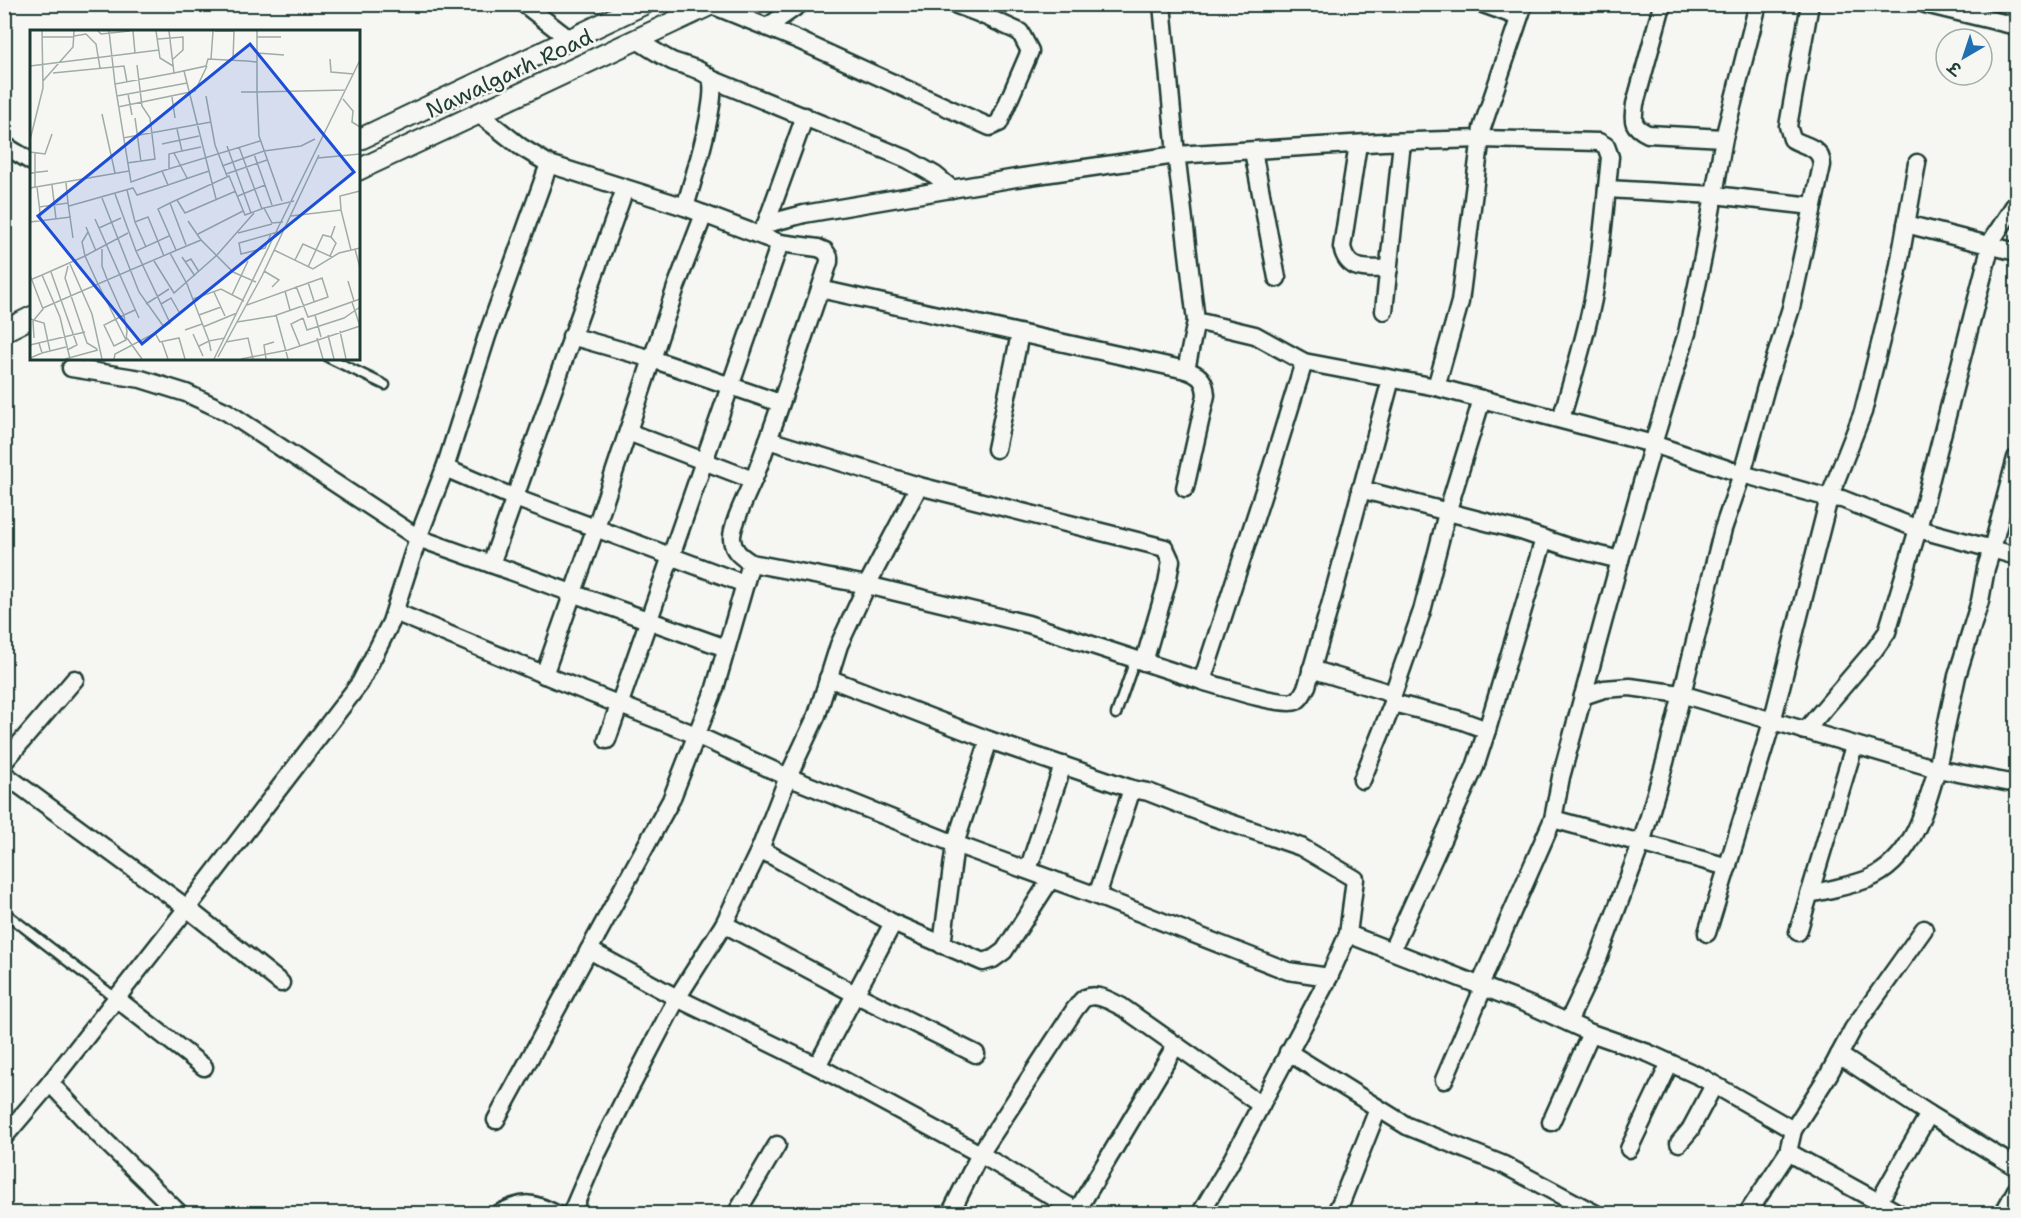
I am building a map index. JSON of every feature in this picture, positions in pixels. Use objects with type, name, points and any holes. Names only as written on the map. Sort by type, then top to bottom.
[{"type":"street","points":[[524,4],[569,39]]},
{"type":"street","points":[[360,139],[644,4]]},
{"type":"street","points":[[766,27],[800,4]]},
{"type":"street","points":[[712,5],[990,127],[999,123],[1030,51],[1020,32],[954,4]]},
{"type":"street","points":[[1162,4],[1176,156],[1196,321],[1186,370]]},
{"type":"street","points":[[1436,387],[1460,302],[1482,128],[1521,11],[1483,4]]},
{"type":"street","points":[[1444,1080],[1553,819],[1561,777],[1620,560],[1687,333],[1724,138],[1758,4]]},
{"type":"street","points":[[1568,1022],[1598,959],[1641,844],[1665,762],[1723,529],[1742,474],[1791,308],[1822,165],[1821,156],[1815,148],[1792,139],[1788,126],[1810,4]]},
{"type":"street","points":[[1925,4],[2016,26]]},
{"type":"street","name":"Nawalgarh Road","points":[[360,169],[712,5]]},
{"type":"street","points":[[1661,9],[1635,104],[1633,120],[1637,129],[1648,134],[1724,138]]},
{"type":"street","points":[[636,40],[670,60],[703,73],[711,79],[907,159],[952,189]]},
{"type":"street","points":[[685,207],[711,104],[714,86],[711,79]]},
{"type":"street","points":[[479,114],[521,147],[549,164],[704,214],[763,230],[780,243],[818,248],[825,251],[829,257],[768,440],[732,538],[734,548],[740,556],[751,563],[867,585],[1028,624],[1202,681],[1274,700],[1294,702],[1301,699],[1333,596],[1391,379]]},
{"type":"street","points":[[763,230],[805,116]]},
{"type":"street","points":[[763,230],[804,214],[952,189],[1176,156],[1358,144],[1480,139],[1599,142],[1606,146],[1609,152],[1607,189],[1593,299],[1561,419]]},
{"type":"street","points":[[1384,311],[1402,142]]},
{"type":"street","points":[[1358,144],[1342,247],[1344,256],[1349,264],[1356,267],[1389,269]]},
{"type":"street","points":[[4,145],[30,161]]},
{"type":"street","points":[[1253,151],[1276,278]]},
{"type":"street","points":[[1707,933],[1772,722],[1830,498],[1863,412],[1897,276],[1917,163]]},
{"type":"street","points":[[5,1134],[50,1083],[117,999],[360,683],[395,612],[418,538],[445,468],[487,336],[549,164]]},
{"type":"street","points":[[491,564],[625,189]]},
{"type":"street","points":[[1607,189],[1714,195],[1813,206]]},
{"type":"street","points":[[1805,731],[1887,632],[1918,529],[1991,246],[2016,203]]},
{"type":"street","points":[[544,675],[676,287],[704,214]]},
{"type":"street","points":[[1906,224],[2016,252]]},
{"type":"street","points":[[606,740],[780,243]]},
{"type":"street","points":[[820,289],[1197,374],[1205,383],[1206,395],[1185,488]]},
{"type":"street","points":[[4,331],[30,318]]},
{"type":"street","points":[[1196,321],[1255,334],[1304,362],[1436,387],[1653,444],[1742,474],[1830,498],[1842,499],[1918,529],[2016,556]]},
{"type":"street","points":[[996,449],[1020,334]]},
{"type":"street","points":[[571,336],[652,359],[780,403]]},
{"type":"street","points":[[1202,681],[1304,362]]},
{"type":"street","points":[[71,368],[141,379],[186,393],[226,412],[418,538],[726,648]]},
{"type":"street","points":[[1362,780],[1393,699],[1422,611],[1447,513],[1482,399]]},
{"type":"street","points":[[628,432],[753,480]]},
{"type":"street","points":[[768,440],[919,486],[1165,548],[1171,561],[1167,582],[1139,661]]},
{"type":"street","points":[[1809,894],[1870,878],[1893,863],[1909,843],[1923,815],[1937,769],[1957,676],[1980,602],[1986,568],[2016,458]]},
{"type":"street","points":[[445,468],[515,498],[745,584]]},
{"type":"street","points":[[571,1214],[601,1148],[677,998],[724,924],[760,849],[788,777],[817,715],[839,645],[867,585],[919,486]]},
{"type":"street","points":[[1360,489],[1521,531],[1620,560]]},
{"type":"street","points":[[1392,950],[1475,767],[1544,539]]},
{"type":"street","points":[[496,1120],[671,800],[714,688],[751,563]]},
{"type":"street","points":[[395,612],[544,675],[696,735],[788,777],[955,844],[1097,896],[1288,971],[1329,977]]},
{"type":"street","points":[[1311,669],[1488,730]]},
{"type":"street","points":[[828,678],[989,740],[1132,789],[1148,792],[1301,848],[1355,879],[1348,934],[1329,977],[1228,1167],[1200,1214]]},
{"type":"street","points":[[4,762],[75,679]]},
{"type":"street","points":[[1583,696],[1604,689],[1630,687],[1681,694],[1937,769],[2016,784]]},
{"type":"street","points":[[942,945],[955,844],[989,740]]},
{"type":"street","points":[[1798,932],[1854,746]]},
{"type":"street","points":[[1028,870],[1064,765]]},
{"type":"street","points":[[4,774],[187,908],[281,983]]},
{"type":"street","points":[[1097,896],[1132,789]]},
{"type":"street","points":[[1553,819],[1728,867]]},
{"type":"street","points":[[760,849],[893,923],[983,962],[993,959],[1004,951],[1051,879]]},
{"type":"street","points":[[817,1066],[893,923]]},
{"type":"street","points":[[724,924],[855,994],[976,1054]]},
{"type":"street","points":[[1747,1214],[1788,1152],[1793,1130],[1854,1029],[1924,929]]},
{"type":"street","points":[[1348,934],[1482,986],[1591,1033],[1648,1053],[1714,1085],[1793,1130]]},
{"type":"street","points":[[589,950],[677,998],[817,1066],[980,1154],[1078,1212],[1176,1045]]},
{"type":"street","points":[[951,1214],[980,1154],[1075,1009],[1085,998],[1096,996],[1109,1000],[1261,1105]]},
{"type":"street","points":[[117,999],[204,1067]]},
{"type":"street","points":[[1551,1122],[1591,1033]]},
{"type":"street","points":[[1288,1052],[1407,1126],[1504,1165],[1596,1214]]},
{"type":"street","points":[[1839,1055],[2016,1167]]},
{"type":"street","points":[[1629,1149],[1670,1063]]},
{"type":"street","points":[[50,1083],[175,1212]]},
{"type":"street","points":[[1679,1143],[1690,1130],[1714,1085]]},
{"type":"street","points":[[1335,1214],[1378,1109]]},
{"type":"street","points":[[1876,1207],[1929,1114]]},
{"type":"street","points":[[736,1214],[777,1145]]},
{"type":"street","points":[[1788,1152],[1876,1207],[1900,1214]]},
{"type":"street","points":[[2003,1214],[2016,1190]]},
{"type":"street","points":[[498,1214],[526,1203],[535,1204],[556,1214]]},
{"type":"lane","points":[[333,360],[385,385]]},
{"type":"lane","points":[[1116,714],[1139,661]]},
{"type":"lane","points":[[6,916],[117,999]]}]
